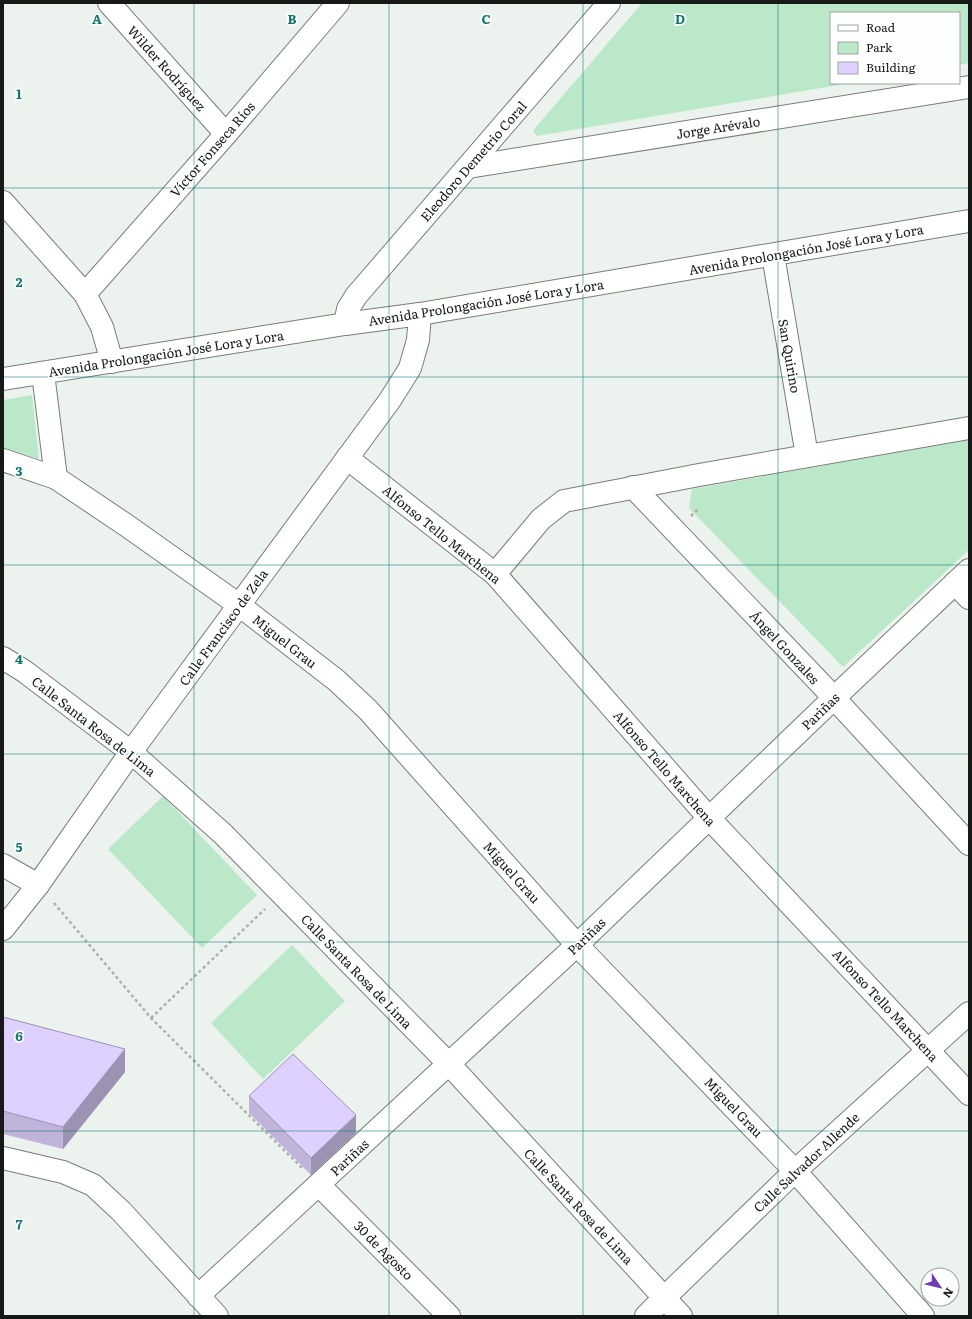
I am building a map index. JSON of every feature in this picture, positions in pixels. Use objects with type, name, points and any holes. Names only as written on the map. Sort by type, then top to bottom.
[{"type":"street","name":"Wilder Rodríguez","points":[[109,3],[226,134]]},
{"type":"street","name":"Víctor Fonseca Ríos","points":[[85,294],[226,134],[338,3]]},
{"type":"street","name":"Eleodoro Demetrio Coral","points":[[345,324],[348,309],[356,296],[609,3]]},
{"type":"street","name":"Jorge Arévalo","points":[[468,167],[969,87]]},
{"type":"street","points":[[3,202],[85,294],[102,327],[112,362]]},
{"type":"street","name":"Avenida Prolongación José Lora y Lora","points":[[3,379],[345,324],[420,314],[969,221]]},
{"type":"street","name":"San Quirino","points":[[773,255],[807,456]]},
{"type":"street","name":"Calle Francisco de Zela","points":[[3,929],[38,885],[131,752],[390,400],[410,368],[418,340],[420,314]]},
{"type":"street","points":[[43,373],[56,478]]},
{"type":"street","points":[[495,574],[541,519],[564,501],[633,487],[969,428]]},
{"type":"street","name":"Alfonso Tello Marchena","points":[[347,458],[495,574],[709,818],[969,1094]]},
{"type":"street","name":"Miguel Grau","points":[[3,460],[56,478],[126,525],[239,605],[336,680],[368,710],[577,945],[795,1171],[923,1316]]},
{"type":"street","name":"Ángel Gonzales","points":[[633,487],[834,698],[969,844]]},
{"type":"street","name":"Pariñas","points":[[198,1296],[577,945],[834,698],[964,584]]},
{"type":"street","name":"Calle Santa Rosa de Lima","points":[[3,658],[24,671],[131,752],[223,834],[449,1064],[681,1316]]},
{"type":"street","points":[[3,865],[38,885]]},
{"type":"street","name":"Calle Salvador Allende","points":[[646,1316],[795,1171],[969,1013]]},
{"type":"street","points":[[3,1158],[63,1172],[93,1185],[120,1211],[217,1316]]},
{"type":"street","name":"30 de Agosto","points":[[319,1185],[449,1316]]},
{"type":"path","points":[[38,885],[151,1018],[319,1185]]},
{"type":"path","points":[[151,1018],[281,894]]},
{"type":"green space","points":[[642,3],[969,3],[969,63],[960,65],[960,12],[830,12],[830,84],[845,84],[537,136],[533,131]]},
{"type":"green space","points":[[32,395],[39,459],[3,448],[3,400]]},
{"type":"green space","points":[[969,440],[969,550],[843,667],[689,508],[692,489]]},
{"type":"green space","points":[[163,796],[257,895],[202,948],[108,849]]},
{"type":"green space","points":[[292,945],[345,1001],[263,1079],[211,1023]]},
{"type":"building","points":[[3,1017],[125,1049],[63,1127],[3,1111]]},
{"type":"building","points":[[293,1054],[356,1115],[311,1158],[249,1096]]}]
